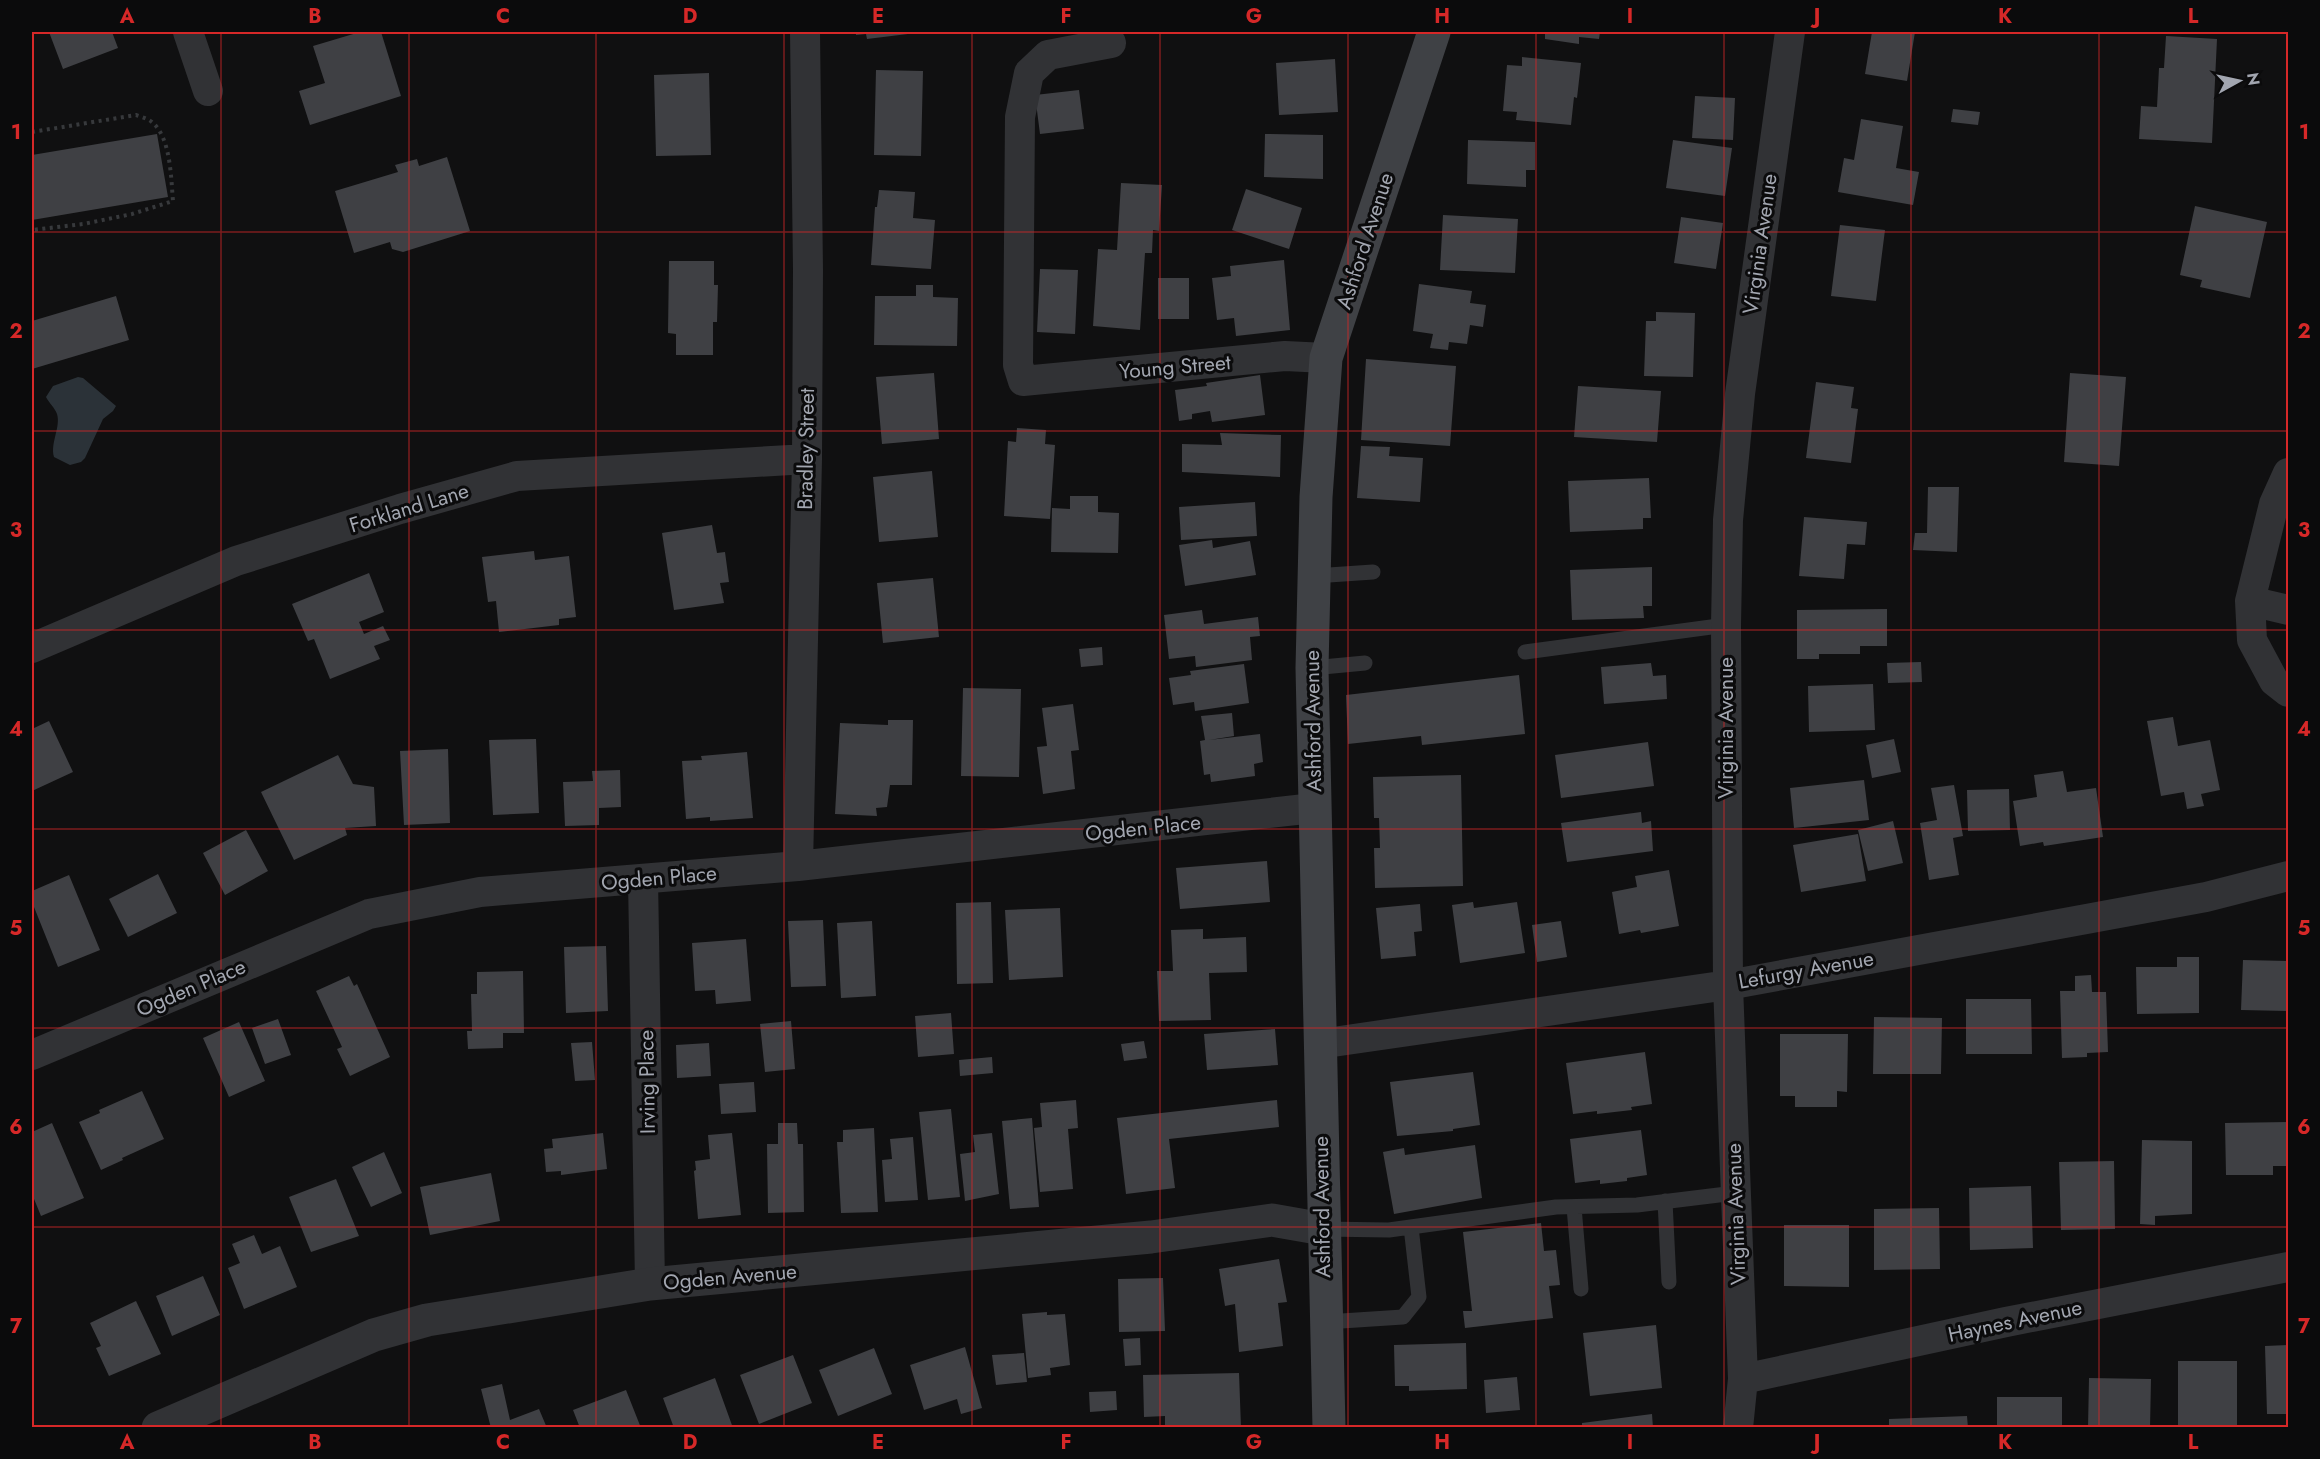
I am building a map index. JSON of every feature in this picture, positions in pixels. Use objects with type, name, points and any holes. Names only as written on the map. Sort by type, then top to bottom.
[{"type":"main road","name":"Ashford Avenue","points":[[1329,1428],[1312,668],[1316,496],[1326,358],[1434,32]]},
{"type":"street","points":[[188,32],[208,91]]},
{"type":"street","name":"Bradley Street","points":[[798,866],[807,459],[808,270],[805,32]]},
{"type":"street","name":"Virginia Avenue","points":[[1738,1428],[1743,1379],[1728,985],[1726,626],[1728,520],[1740,394],[1790,32]]},
{"type":"street","name":"Young Street","points":[[1112,43],[1048,56],[1029,74],[1020,117],[1018,365],[1023,381],[1285,356],[1326,358]]},
{"type":"street","name":"Forkland Lane","points":[[32,648],[236,561],[400,509],[517,476],[807,459]]},
{"type":"street","points":[[2289,473],[2274,504],[2250,601],[2252,640],[2274,681],[2289,692]]},
{"type":"street","points":[[2250,601],[2289,610]]},
{"type":"street","name":"Ogden Place","points":[[32,1055],[369,914],[480,892],[798,866],[1314,808]]},
{"type":"street","name":"Lefurgy Avenue","points":[[1319,1044],[1728,985],[2206,897],[2289,876]]},
{"type":"street","name":"Irving Place","points":[[643,879],[650,1284]]},
{"type":"street","name":"Ogden Avenue","points":[[158,1428],[374,1335],[427,1320],[650,1284],[1151,1237],[1272,1220],[1323,1229]]},
{"type":"street","name":"Haynes Avenue","points":[[1743,1379],[2006,1322],[2289,1267]]},
{"type":"lane","points":[[1314,576],[1373,572]]},
{"type":"lane","points":[[1526,652],[1726,626]]},
{"type":"lane","points":[[1312,668],[1365,663]]},
{"type":"lane","points":[[1323,1229],[1389,1230],[1574,1207],[1637,1204],[1735,1192]]},
{"type":"lane","points":[[1665,1201],[1669,1282]]},
{"type":"lane","points":[[1574,1207],[1581,1289]]},
{"type":"lane","points":[[1326,1322],[1403,1317],[1419,1297],[1411,1227]]},
{"type":"path","points":[[32,132],[136,115],[152,122],[160,131],[170,164],[173,201],[132,214],[83,224],[32,230]]},
{"type":"shaded area","points":[[78,377],[83,378],[116,406],[103,419],[85,458],[81,462],[70,465],[54,457],[53,446],[58,419],[46,397],[53,386]]},
{"type":"building","points":[[49,32],[112,32],[118,48],[63,69]]},
{"type":"building","points":[[360,32],[381,32],[401,96],[310,125],[299,91],[325,83],[313,46]]},
{"type":"building","points":[[856,32],[916,33],[867,39],[866,34],[856,35]]},
{"type":"building","points":[[1535,32],[1600,32],[1599,39],[1579,37],[1579,44],[1545,39],[1545,34]]},
{"type":"building","points":[[1872,32],[1915,32],[1907,81],[1865,74]]},
{"type":"building","points":[[2166,36],[2217,39],[2212,143],[2139,139],[2141,106],[2157,107],[2159,68],[2164,68]]},
{"type":"building","points":[[1522,57],[1581,63],[1571,125],[1516,120],[1517,112],[1503,111],[1507,65],[1522,66]]},
{"type":"building","points":[[1335,59],[1338,112],[1279,115],[1276,63]]},
{"type":"building","points":[[876,70],[923,71],[921,156],[874,155]]},
{"type":"building","points":[[709,73],[711,155],[656,156],[654,75]]},
{"type":"building","points":[[1079,90],[1084,129],[1040,134],[1035,95]]},
{"type":"building","points":[[1695,96],[1735,98],[1733,140],[1692,138]]},
{"type":"building","points":[[1953,109],[1980,112],[1978,125],[1951,122]]},
{"type":"building","points":[[1861,119],[1903,126],[1896,168],[1919,172],[1913,205],[1838,192],[1844,158],[1854,160]]},
{"type":"building","points":[[157,134],[168,197],[32,220],[32,155]]},
{"type":"building","points":[[1265,134],[1323,135],[1323,179],[1264,177]]},
{"type":"building","points":[[1468,140],[1535,142],[1535,170],[1526,170],[1526,187],[1467,184]]},
{"type":"building","points":[[1673,140],[1732,148],[1725,196],[1666,188]]},
{"type":"building","points":[[447,157],[470,231],[403,252],[392,249],[390,242],[354,253],[335,191],[398,172],[395,165],[417,159],[419,166]]},
{"type":"building","points":[[1121,183],[1162,185],[1159,231],[1153,230],[1152,253],[1145,253],[1140,330],[1093,326],[1098,249],[1117,250]]},
{"type":"building","points":[[1246,189],[1302,208],[1289,249],[1232,230]]},
{"type":"building","points":[[879,190],[915,192],[913,218],[935,220],[931,269],[871,265],[875,207],[877,207]]},
{"type":"building","points":[[2195,206],[2267,222],[2250,298],[2200,287],[2202,280],[2180,275]]},
{"type":"building","points":[[1443,215],[1518,219],[1515,273],[1440,270]]},
{"type":"building","points":[[1681,217],[1723,223],[1716,269],[1674,263]]},
{"type":"building","points":[[1840,225],[1885,230],[1876,301],[1831,296]]},
{"type":"building","points":[[1284,260],[1290,330],[1236,336],[1234,318],[1217,320],[1212,278],[1231,276],[1230,266]]},
{"type":"building","points":[[669,261],[714,261],[714,285],[718,285],[717,322],[713,322],[713,355],[676,355],[676,334],[668,333]]},
{"type":"building","points":[[1040,269],[1078,270],[1075,334],[1037,332]]},
{"type":"building","points":[[1158,278],[1189,278],[1189,319],[1158,319]]},
{"type":"building","points":[[1419,284],[1472,291],[1470,303],[1486,305],[1483,327],[1470,325],[1467,344],[1449,342],[1448,350],[1430,348],[1433,334],[1413,331]]},
{"type":"building","points":[[916,285],[933,285],[933,297],[958,298],[957,346],[874,345],[875,296],[916,296]]},
{"type":"building","points":[[116,296],[129,340],[32,369],[32,321]]},
{"type":"building","points":[[1656,312],[1695,313],[1693,377],[1644,376],[1646,321],[1656,321]]},
{"type":"building","points":[[1366,359],[1456,366],[1450,446],[1361,440]]},
{"type":"building","points":[[934,373],[939,439],[882,444],[876,377]]},
{"type":"building","points":[[2070,373],[2126,377],[2119,466],[2064,462]]},
{"type":"building","points":[[1260,375],[1265,415],[1212,422],[1210,411],[1192,414],[1192,419],[1179,421],[1175,390]]},
{"type":"building","points":[[1816,382],[1854,387],[1851,408],[1858,409],[1851,463],[1806,458]]},
{"type":"building","points":[[1578,386],[1661,391],[1657,442],[1574,437]]},
{"type":"building","points":[[1017,428],[1046,430],[1045,444],[1055,445],[1050,519],[1004,516],[1008,441],[1016,442]]},
{"type":"building","points":[[1220,433],[1281,435],[1280,477],[1182,472],[1182,444],[1222,445]]},
{"type":"building","points":[[1361,446],[1390,447],[1389,456],[1423,458],[1420,502],[1357,498]]},
{"type":"building","points":[[932,471],[938,537],[879,542],[873,477]]},
{"type":"building","points":[[1649,478],[1651,518],[1643,518],[1643,529],[1570,532],[1568,481]]},
{"type":"building","points":[[1928,487],[1959,487],[1957,552],[1913,550],[1915,533],[1927,533]]},
{"type":"building","points":[[1070,496],[1098,496],[1098,512],[1119,513],[1118,553],[1051,552],[1052,508],[1070,509]]},
{"type":"building","points":[[1255,502],[1257,536],[1181,540],[1179,507]]},
{"type":"building","points":[[1804,517],[1867,522],[1865,545],[1847,544],[1844,579],[1799,576]]},
{"type":"building","points":[[712,525],[717,553],[725,552],[729,582],[720,583],[724,603],[674,610],[662,533]]},
{"type":"building","points":[[1212,540],[1213,548],[1250,541],[1256,575],[1185,586],[1179,545]]},
{"type":"building","points":[[534,551],[535,560],[569,556],[576,617],[559,619],[559,625],[499,632],[496,601],[488,602],[482,557]]},
{"type":"building","points":[[1652,567],[1652,606],[1643,606],[1644,618],[1572,620],[1570,570]]},
{"type":"building","points":[[369,573],[384,612],[359,622],[364,634],[383,626],[390,640],[374,646],[380,659],[330,679],[314,639],[308,641],[292,604]]},
{"type":"building","points":[[933,578],[939,637],[883,643],[877,583]]},
{"type":"building","points":[[1887,609],[1887,646],[1860,646],[1860,654],[1819,654],[1819,659],[1797,659],[1797,610]]},
{"type":"building","points":[[1202,610],[1204,624],[1258,617],[1260,636],[1250,637],[1252,660],[1196,667],[1195,656],[1169,659],[1164,615]]},
{"type":"building","points":[[1102,647],[1103,665],[1081,667],[1079,649]]},
{"type":"building","points":[[1921,662],[1922,682],[1888,683],[1887,663]]},
{"type":"building","points":[[1651,663],[1653,676],[1666,675],[1667,699],[1604,704],[1601,667]]},
{"type":"building","points":[[1244,664],[1249,703],[1195,711],[1194,702],[1173,705],[1169,678],[1191,675],[1190,671]]},
{"type":"building","points":[[1519,675],[1525,734],[1422,745],[1421,736],[1348,744],[1346,695]]},
{"type":"building","points":[[1873,684],[1875,730],[1809,732],[1808,686]]},
{"type":"building","points":[[963,688],[1021,689],[1019,777],[961,776]]},
{"type":"building","points":[[1073,704],[1079,750],[1071,751],[1075,789],[1043,794],[1037,747],[1047,746],[1042,708]]},
{"type":"building","points":[[1232,713],[1234,736],[1209,740],[1260,734],[1263,762],[1254,764],[1255,776],[1211,782],[1210,774],[1204,775],[1200,741],[1205,740],[1201,716]]},
{"type":"building","points":[[2173,717],[2178,746],[2210,740],[2220,790],[2201,794],[2204,806],[2187,809],[2184,792],[2161,796],[2147,721]]},
{"type":"building","points":[[888,720],[913,720],[912,785],[890,785],[887,807],[876,808],[877,816],[835,814],[840,723],[888,725]]},
{"type":"building","points":[[49,721],[73,772],[32,791],[32,729]]},
{"type":"building","points":[[536,739],[539,813],[493,815],[489,740]]},
{"type":"building","points":[[1894,739],[1901,772],[1872,778],[1866,745]]},
{"type":"building","points":[[1648,742],[1654,786],[1561,798],[1555,755]]},
{"type":"building","points":[[448,749],[450,823],[404,825],[400,751]]},
{"type":"building","points":[[747,752],[753,818],[710,821],[710,817],[686,819],[682,761],[702,760],[701,756]]},
{"type":"building","points":[[338,755],[353,784],[374,787],[376,826],[345,828],[347,835],[294,860],[261,792]]},
{"type":"building","points":[[620,770],[621,807],[599,808],[599,825],[565,826],[563,782],[593,781],[592,771]]},
{"type":"building","points":[[2063,771],[2067,792],[2096,788],[2103,837],[2044,846],[2043,842],[2020,846],[2013,801],[2037,797],[2034,775]]},
{"type":"building","points":[[1461,775],[1463,886],[1375,888],[1374,848],[1380,848],[1379,818],[1374,818],[1373,777]]},
{"type":"building","points":[[1864,780],[1869,820],[1794,828],[1790,788]]},
{"type":"building","points":[[1954,785],[1963,836],[1953,838],[1959,875],[1929,880],[1920,823],[1937,820],[1931,788]]},
{"type":"building","points":[[2009,789],[2010,830],[1968,831],[1967,790]]},
{"type":"building","points":[[1641,812],[1642,823],[1651,821],[1653,851],[1567,862],[1561,823]]},
{"type":"building","points":[[1893,821],[1903,863],[1868,871],[1858,830]]},
{"type":"building","points":[[246,830],[268,871],[225,895],[203,853]]},
{"type":"building","points":[[1858,834],[1866,881],[1801,892],[1793,845]]},
{"type":"building","points":[[1267,861],[1270,902],[1180,909],[1176,868]]},
{"type":"building","points":[[1669,870],[1679,926],[1641,933],[1640,930],[1619,934],[1612,892],[1637,887],[1635,876]]},
{"type":"building","points":[[158,874],[177,913],[128,937],[109,899]]},
{"type":"building","points":[[69,875],[100,950],[58,967],[32,902],[32,891]]},
{"type":"building","points":[[991,902],[993,983],[957,984],[956,903]]},
{"type":"building","points":[[1473,902],[1474,908],[1517,902],[1525,953],[1460,963],[1452,905]]},
{"type":"building","points":[[1420,904],[1422,931],[1414,932],[1416,956],[1381,959],[1376,908]]},
{"type":"building","points":[[1060,908],[1063,977],[1009,980],[1005,910]]},
{"type":"building","points":[[823,920],[826,986],[791,987],[788,921]]},
{"type":"building","points":[[872,921],[876,996],[841,998],[837,923]]},
{"type":"building","points":[[1561,921],[1567,957],[1537,962],[1532,925]]},
{"type":"building","points":[[1203,929],[1203,939],[1246,937],[1247,972],[1209,973],[1211,1020],[1159,1021],[1157,971],[1173,971],[1171,930]]},
{"type":"building","points":[[746,939],[751,1001],[716,1004],[715,990],[695,991],[692,943]]},
{"type":"building","points":[[606,946],[608,1011],[566,1013],[564,947]]},
{"type":"building","points":[[2177,957],[2199,957],[2199,1013],[2137,1014],[2136,967],[2177,967]]},
{"type":"building","points":[[2243,960],[2288,961],[2288,1011],[2241,1010]]},
{"type":"building","points":[[523,971],[524,1033],[503,1033],[503,1048],[468,1049],[467,1031],[472,1031],[471,994],[477,994],[477,972]]},
{"type":"building","points":[[2091,975],[2092,992],[2106,992],[2108,1052],[2087,1053],[2087,1057],[2062,1058],[2060,991],[2075,991],[2075,976]]},
{"type":"building","points":[[349,976],[354,986],[357,984],[390,1057],[350,1076],[337,1049],[342,1047],[316,991]]},
{"type":"building","points":[[1966,999],[2031,999],[2032,1054],[1966,1054]]},
{"type":"building","points":[[951,1013],[954,1054],[918,1057],[915,1016]]},
{"type":"building","points":[[1874,1017],[1942,1018],[1941,1074],[1873,1074]]},
{"type":"building","points":[[278,1019],[291,1055],[265,1064],[252,1028]]},
{"type":"building","points":[[791,1021],[795,1069],[765,1072],[760,1024]]},
{"type":"building","points":[[239,1022],[265,1081],[229,1097],[203,1038]]},
{"type":"building","points":[[1275,1029],[1278,1065],[1207,1070],[1204,1034]]},
{"type":"building","points":[[1780,1034],[1848,1034],[1847,1092],[1837,1091],[1837,1107],[1795,1107],[1795,1096],[1780,1096]]},
{"type":"building","points":[[1144,1041],[1147,1058],[1124,1061],[1121,1044]]},
{"type":"building","points":[[592,1042],[595,1080],[575,1081],[571,1043]]},
{"type":"building","points":[[709,1043],[711,1076],[677,1078],[676,1045]]},
{"type":"building","points":[[1645,1052],[1652,1104],[1631,1107],[1632,1110],[1573,1114],[1566,1063]]},
{"type":"building","points":[[992,1057],[993,1073],[960,1076],[959,1060]]},
{"type":"building","points":[[1473,1072],[1480,1125],[1453,1129],[1453,1131],[1397,1136],[1390,1082]]},
{"type":"building","points":[[754,1082],[756,1112],[721,1114],[719,1084]]},
{"type":"building","points":[[142,1091],[164,1139],[101,1170],[79,1122],[100,1113],[99,1110]]},
{"type":"building","points":[[1076,1100],[1078,1128],[1068,1129],[1073,1189],[1040,1192],[1034,1128],[1042,1127],[1040,1103]]},
{"type":"building","points":[[1277,1100],[1279,1127],[1169,1139],[1175,1188],[1126,1194],[1117,1118]]},
{"type":"building","points":[[951,1109],[960,1197],[928,1200],[919,1112]]},
{"type":"building","points":[[1032,1118],[1039,1207],[1010,1209],[1002,1121]]},
{"type":"building","points":[[2288,1122],[2288,1166],[2273,1166],[2273,1175],[2226,1175],[2225,1123]]},
{"type":"building","points":[[52,1123],[84,1198],[41,1216],[32,1194],[32,1132]]},
{"type":"building","points":[[778,1123],[797,1123],[798,1144],[803,1144],[804,1212],[768,1213],[767,1144],[778,1144]]},
{"type":"building","points":[[874,1128],[878,1212],[841,1213],[837,1142],[843,1142],[843,1130]]},
{"type":"building","points":[[1641,1130],[1647,1175],[1627,1178],[1627,1181],[1600,1184],[1600,1180],[1575,1183],[1570,1139]]},
{"type":"building","points":[[603,1133],[607,1169],[561,1175],[561,1171],[546,1172],[544,1149],[553,1148],[552,1139]]},
{"type":"building","points":[[732,1133],[741,1215],[698,1219],[695,1161],[710,1159],[708,1135]]},
{"type":"building","points":[[992,1133],[999,1194],[965,1201],[960,1154],[975,1152],[973,1135]]},
{"type":"building","points":[[913,1137],[918,1200],[885,1202],[882,1160],[892,1159],[890,1139]]},
{"type":"building","points":[[2142,1140],[2192,1141],[2192,1214],[2155,1216],[2155,1225],[2140,1224]]},
{"type":"building","points":[[1475,1145],[1482,1198],[1394,1214],[1383,1152],[1404,1148],[1405,1155]]},
{"type":"building","points":[[384,1152],[402,1193],[371,1207],[352,1167]]},
{"type":"building","points":[[2114,1161],[2115,1229],[2061,1230],[2059,1162]]},
{"type":"building","points":[[491,1173],[500,1221],[430,1235],[420,1187]]},
{"type":"building","points":[[336,1179],[359,1236],[311,1252],[289,1197]]},
{"type":"building","points":[[2031,1186],[2033,1248],[1970,1250],[1969,1188]]},
{"type":"building","points":[[1939,1208],[1940,1269],[1874,1270],[1874,1209]]},
{"type":"building","points":[[1541,1223],[1544,1251],[1556,1250],[1560,1285],[1549,1286],[1553,1318],[1465,1328],[1463,1311],[1472,1311],[1463,1232]]},
{"type":"building","points":[[1784,1225],[1849,1225],[1849,1287],[1784,1286]]},
{"type":"building","points":[[254,1235],[262,1254],[280,1246],[297,1287],[244,1309],[228,1268],[240,1263],[232,1244]]},
{"type":"building","points":[[1279,1259],[1287,1302],[1278,1303],[1283,1346],[1239,1352],[1235,1304],[1225,1306],[1219,1269]]},
{"type":"building","points":[[203,1276],[220,1315],[172,1336],[156,1296]]},
{"type":"building","points":[[1163,1278],[1165,1331],[1119,1332],[1118,1279]]},
{"type":"building","points":[[136,1301],[161,1354],[109,1376],[96,1348],[101,1346],[90,1323]]},
{"type":"building","points":[[1047,1312],[1047,1315],[1065,1314],[1070,1365],[1050,1368],[1051,1375],[1028,1378],[1022,1314]]},
{"type":"building","points":[[1656,1325],[1662,1388],[1590,1396],[1583,1333]]},
{"type":"building","points":[[1140,1338],[1141,1365],[1125,1366],[1123,1339]]},
{"type":"building","points":[[1466,1343],[1467,1389],[1409,1391],[1409,1386],[1395,1386],[1394,1345]]},
{"type":"building","points":[[2288,1345],[2288,1414],[2267,1414],[2265,1346]]},
{"type":"building","points":[[965,1347],[982,1408],[961,1414],[957,1399],[924,1410],[910,1365]]},
{"type":"building","points":[[874,1348],[892,1394],[838,1416],[819,1370]]},
{"type":"building","points":[[1024,1353],[1027,1382],[996,1385],[992,1355]]},
{"type":"building","points":[[793,1355],[812,1403],[759,1424],[740,1375]]},
{"type":"building","points":[[2178,1361],[2237,1361],[2237,1428],[2178,1428]]},
{"type":"building","points":[[1239,1373],[1241,1428],[1165,1428],[1165,1416],[1144,1417],[1143,1375]]},
{"type":"building","points":[[1517,1377],[1520,1410],[1486,1413],[1484,1380]]},
{"type":"building","points":[[715,1378],[733,1428],[674,1428],[663,1398]]},
{"type":"building","points":[[2089,1378],[2151,1379],[2150,1428],[2088,1428]]},
{"type":"building","points":[[502,1384],[510,1420],[539,1409],[547,1428],[491,1428],[481,1389]]},
{"type":"building","points":[[626,1390],[641,1428],[580,1428],[573,1410]]},
{"type":"building","points":[[1116,1391],[1117,1410],[1090,1412],[1089,1392]]},
{"type":"building","points":[[1997,1397],[2062,1397],[2062,1428],[1997,1428]]},
{"type":"building","points":[[1652,1414],[1653,1428],[1582,1428],[1582,1423]]},
{"type":"building","points":[[1967,1416],[1968,1428],[1889,1428],[1889,1419]]}]
